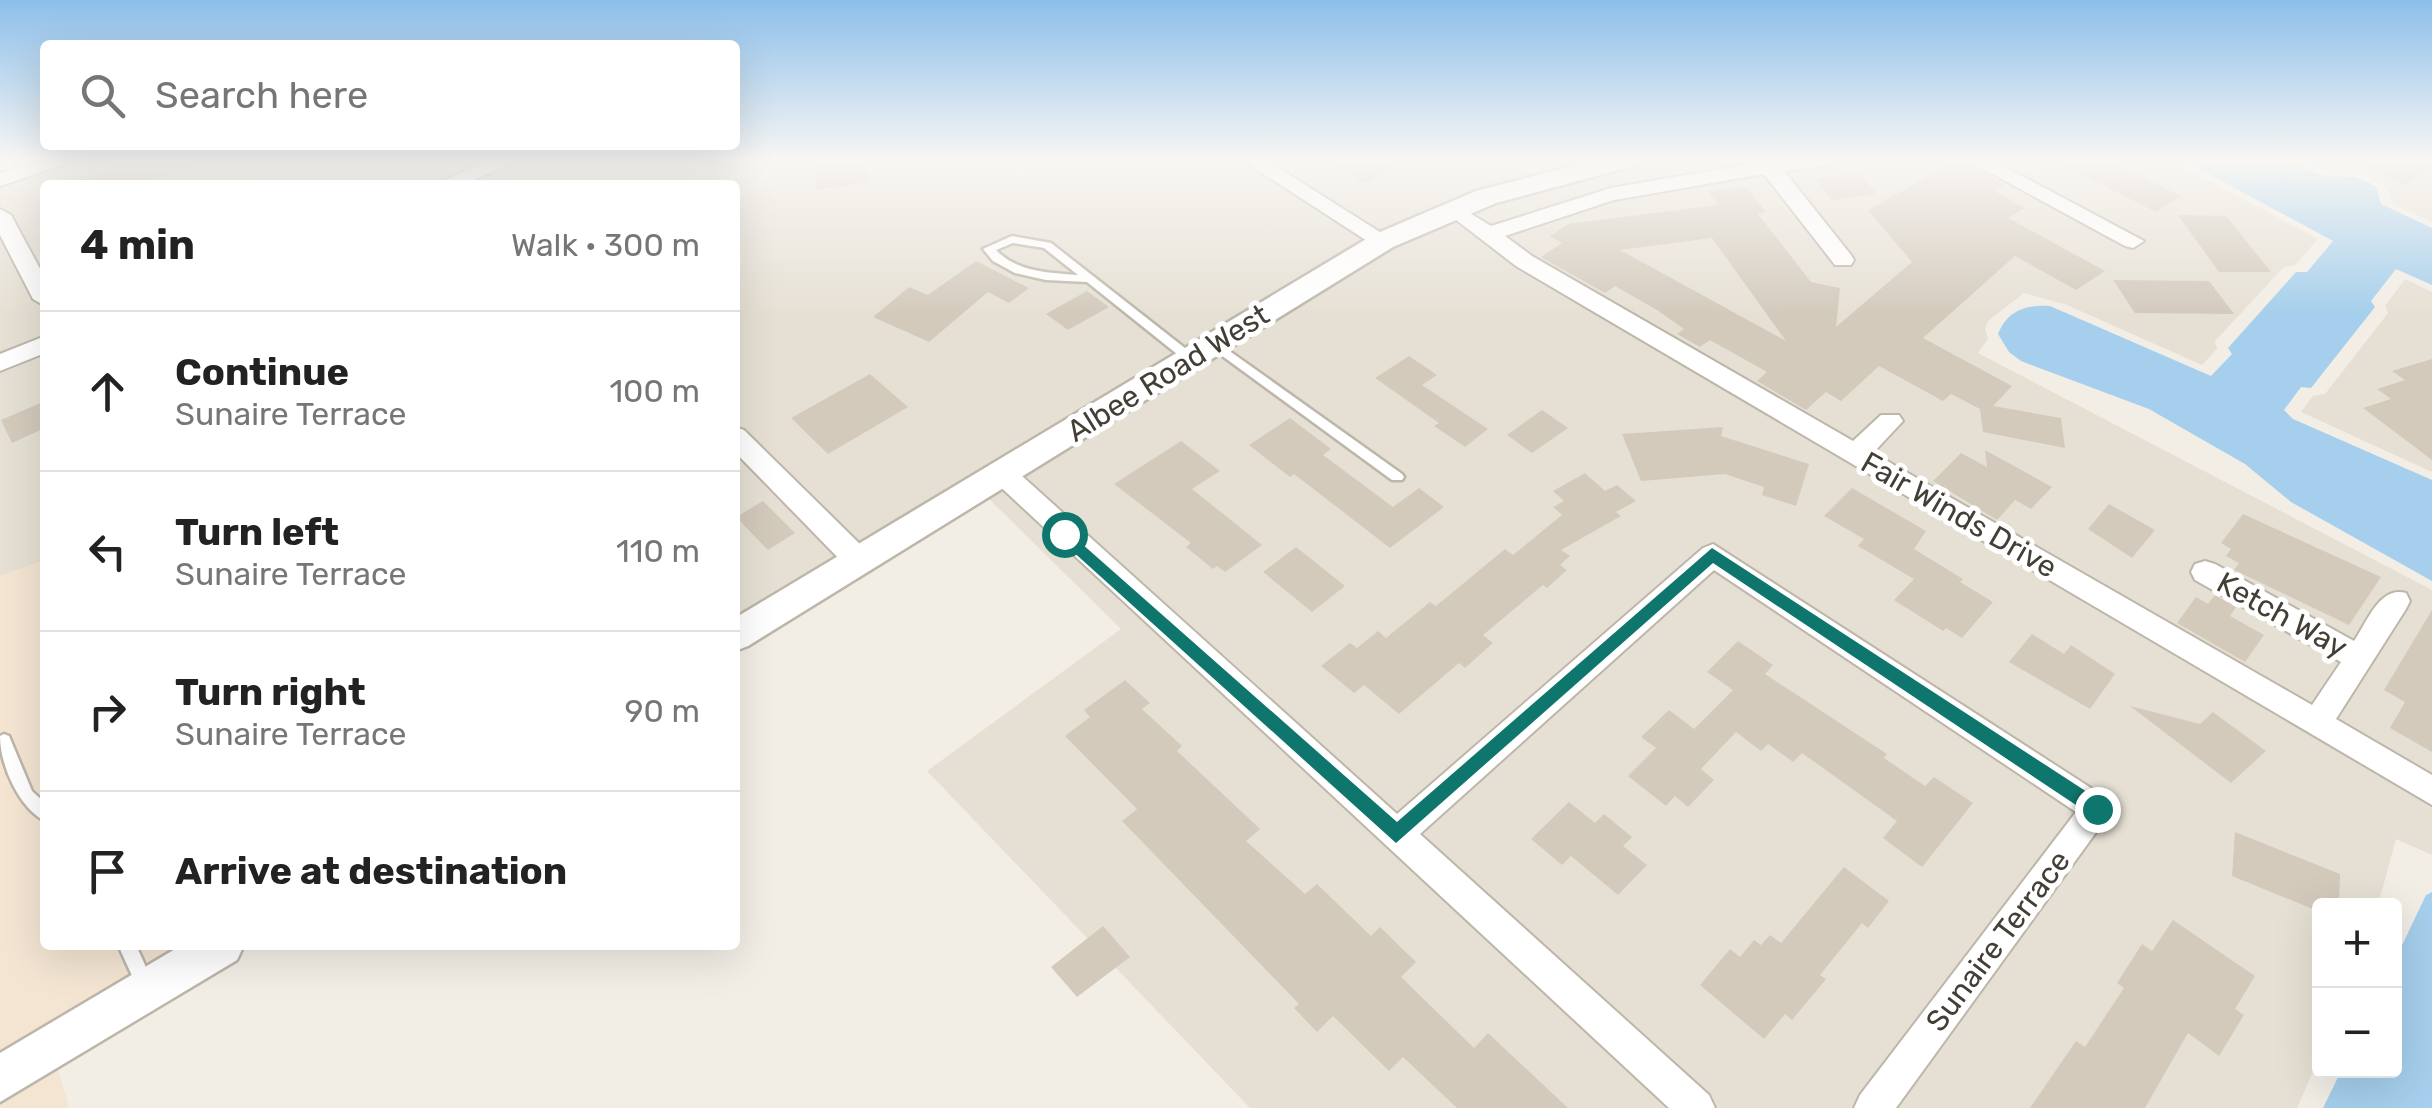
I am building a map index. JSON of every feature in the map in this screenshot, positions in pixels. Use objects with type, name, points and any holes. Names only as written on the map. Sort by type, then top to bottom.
[{"type":"street","points":[[1336,212],[1383,241]]},
{"type":"street","name":"Albee Road West","points":[[740,633],[1383,241],[1449,212]]},
{"type":"street","name":"Fair Winds Drive","points":[[1455,212],[1524,260],[2432,791]]},
{"type":"street","points":[[1488,235],[1544,212]]},
{"type":"street","points":[[1805,212],[1843,260]]},
{"type":"street","points":[[2077,212],[2133,241]]},
{"type":"street","points":[[0,215],[40,290]]},
{"type":"street","points":[[0,362],[40,346]]},
{"type":"street","points":[[1855,455],[1890,421]]},
{"type":"street","points":[[740,441],[859,561]]},
{"type":"street","points":[[1003,474],[1696,1108]]},
{"type":"street","name":"Sunaire Terrace","points":[[1396,834],[1712,554],[2097,809],[1872,1108]]},
{"type":"street","name":"Ketch Way","points":[[2204,572],[2360,658]]},
{"type":"street","name":"Ketch Way","points":[[2317,723],[2396,602]]},
{"type":"street","points":[[0,1079],[214,950]]},
{"type":"lane","points":[[1086,279],[1028,272],[996,258],[988,249],[1000,241],[1034,240],[1059,252],[1086,279],[1397,477]]},
{"type":"lane","points":[[4,741],[26,795],[40,809]]},
{"type":"lane","points":[[129,950],[147,990]]},
{"type":"shaded area","points":[[0,212],[40,212],[40,562],[0,576]]},
{"type":"shaded area","points":[[740,212],[1427,212],[1374,234],[740,617]]},
{"type":"shaded area","points":[[1474,212],[2267,212],[2318,239],[2295,265],[2284,267],[2215,341],[2217,349],[2202,365],[2067,305],[2024,293],[1988,321],[1988,339],[1978,353],[2432,590],[2432,855],[2396,839],[2380,898],[2312,898],[2312,1074],[2297,1108],[1250,1108],[927,771],[1121,629],[988,498],[1393,247]]},
{"type":"shaded area","points":[[2410,212],[2432,212],[2432,222]]},
{"type":"shaded area","points":[[2405,279],[2432,292],[2432,472],[2301,412],[2313,396],[2325,394],[2388,313],[2385,306]]},
{"type":"shaded area","points":[[40,562],[40,950],[182,950],[0,1059],[0,576]]},
{"type":"shaded area","points":[[57,1065],[69,1108],[0,1108],[0,1099]]},
{"type":"water","points":[[2279,212],[2397,212],[2432,228],[2432,285],[2396,269],[2371,301],[2375,307],[2311,388],[2301,387],[2284,410],[2293,419],[2432,480],[2432,581],[2291,502],[2245,464],[2149,409],[2021,361],[2009,352],[1998,334],[2018,311],[2050,306],[2211,376],[2232,354],[2228,348],[2296,272],[2307,272],[2333,241]]},
{"type":"water","points":[[2432,892],[2432,1108],[2323,1108],[2338,1078],[2402,1078],[2402,945],[2426,895]]},
{"type":"building","points":[[1665,212],[1766,212],[1758,214],[1811,282],[1840,288],[1836,327],[1912,262],[1869,212],[2019,212],[2008,218],[2105,271],[2076,290],[2015,256],[1923,338],[2012,386],[1993,406],[2061,418],[2065,448],[1983,432],[1980,409],[1951,394],[1943,401],[1879,366],[1841,401],[1826,392],[1806,410],[1757,381],[1767,372],[1710,340],[1700,347],[1677,334],[1684,329],[1615,286],[1605,293],[1541,257],[1562,243],[1550,236],[1568,224]],"holes":[[[1712,238],[1786,341],[1620,250]]]},
{"type":"building","points":[[2178,215],[2226,216],[2271,272],[2219,272]]},
{"type":"building","points":[[976,261],[1029,288],[1009,303],[988,292],[929,342],[873,317],[909,287],[928,295]]},
{"type":"building","points":[[2113,280],[2209,281],[2234,314],[2135,313]]},
{"type":"building","points":[[1087,291],[1109,307],[1068,330],[1046,314]]},
{"type":"building","points":[[1409,356],[1437,375],[1422,385],[1488,429],[1465,447],[1434,426],[1439,423],[1375,378]]},
{"type":"building","points":[[2432,359],[2432,460],[2363,408],[2391,399],[2377,389],[2405,380],[2392,371]]},
{"type":"building","points":[[870,374],[908,407],[828,454],[791,418]]},
{"type":"building","points":[[40,403],[40,430],[12,443],[1,420]]},
{"type":"building","points":[[1542,410],[1568,428],[1532,453],[1507,435]]},
{"type":"building","points":[[1290,418],[1331,449],[1323,455],[1393,507],[1419,488],[1444,507],[1390,548],[1294,474],[1290,477],[1249,445]]},
{"type":"building","points":[[1723,427],[1721,436],[1809,464],[1796,506],[1762,495],[1764,487],[1725,474],[1641,481],[1622,434]]},
{"type":"building","points":[[1181,441],[1220,471],[1192,489],[1262,545],[1225,572],[1217,566],[1213,569],[1186,547],[1191,543],[1114,484]]},
{"type":"building","points":[[1985,450],[2052,487],[2031,509],[2015,500],[1997,520],[1933,481],[1961,453],[1987,467]]},
{"type":"building","points":[[1585,473],[1605,491],[1617,485],[1636,501],[1616,512],[1621,516],[1561,550],[1570,556],[1560,565],[1567,570],[1483,635],[1493,643],[1465,668],[1459,663],[1399,714],[1364,685],[1354,693],[1321,666],[1350,643],[1357,648],[1378,631],[1386,638],[1430,602],[1436,606],[1505,549],[1513,555],[1562,515],[1553,507],[1564,501],[1553,491]]},
{"type":"building","points":[[1852,488],[1926,531],[1914,549],[1993,602],[1962,638],[1946,628],[1943,631],[1894,600],[1914,579],[1858,546],[1864,539],[1824,516]]},
{"type":"building","points":[[763,501],[795,533],[768,550],[740,521],[740,515]]},
{"type":"building","points":[[2109,504],[2155,530],[2132,558],[2088,529]]},
{"type":"building","points":[[2243,514],[2381,577],[2349,625],[2234,570],[2239,563],[2226,556],[2231,549],[2221,543]]},
{"type":"building","points":[[1296,547],[1345,586],[1312,612],[1263,572]]},
{"type":"building","points":[[2215,595],[2236,607],[2230,616],[2264,635],[2245,662],[2177,623],[2196,597],[2208,604]]},
{"type":"building","points":[[2432,610],[2432,752],[2390,728],[2405,702],[2384,690]]},
{"type":"building","points":[[2032,634],[2064,654],[2071,645],[2115,674],[2090,709],[2009,662]]},
{"type":"building","points":[[1738,641],[1773,665],[1765,674],[1887,754],[1884,758],[1925,786],[1934,777],[1973,803],[1922,867],[1883,838],[1897,821],[1802,753],[1793,762],[1768,744],[1761,751],[1736,732],[1701,769],[1714,780],[1688,807],[1675,796],[1666,806],[1628,776],[1656,748],[1641,737],[1669,710],[1694,729],[1733,690],[1707,672]]},
{"type":"building","points":[[1125,680],[1150,703],[1142,709],[1182,746],[1177,751],[1260,829],[1246,841],[1305,894],[1317,884],[1371,936],[1380,927],[1416,962],[1401,977],[1474,1048],[1488,1033],[1568,1108],[1457,1108],[1403,1057],[1389,1071],[1333,1016],[1317,1032],[1294,1008],[1299,1004],[1122,821],[1137,809],[1065,736],[1090,717],[1084,710]]},
{"type":"building","points":[[2130,706],[2200,724],[2213,712],[2266,751],[2231,783]]},
{"type":"building","points":[[1569,802],[1595,823],[1604,814],[1632,837],[1623,846],[1647,865],[1618,895],[1571,856],[1562,865],[1531,839]]},
{"type":"building","points":[[2235,832],[2340,874],[2339,898],[2312,898],[2312,909],[2232,876]]},
{"type":"building","points":[[1844,867],[1889,901],[1868,928],[1862,923],[1820,975],[1826,979],[1792,1020],[1785,1014],[1764,1039],[1700,985],[1730,949],[1740,957],[1754,940],[1761,945],[1770,935],[1781,943]]},
{"type":"building","points":[[2173,920],[2255,976],[2235,1009],[2244,1015],[2219,1056],[2188,1033],[2145,1108],[2030,1108],[2076,1041],[2085,1047],[2124,988],[2117,983],[2142,944],[2152,951]]},
{"type":"building","points":[[1103,926],[1130,957],[1077,997],[1051,967]]},
{"type":"route","points":[[1064,534],[1396,834],[1712,554],[2097,809]]}]
